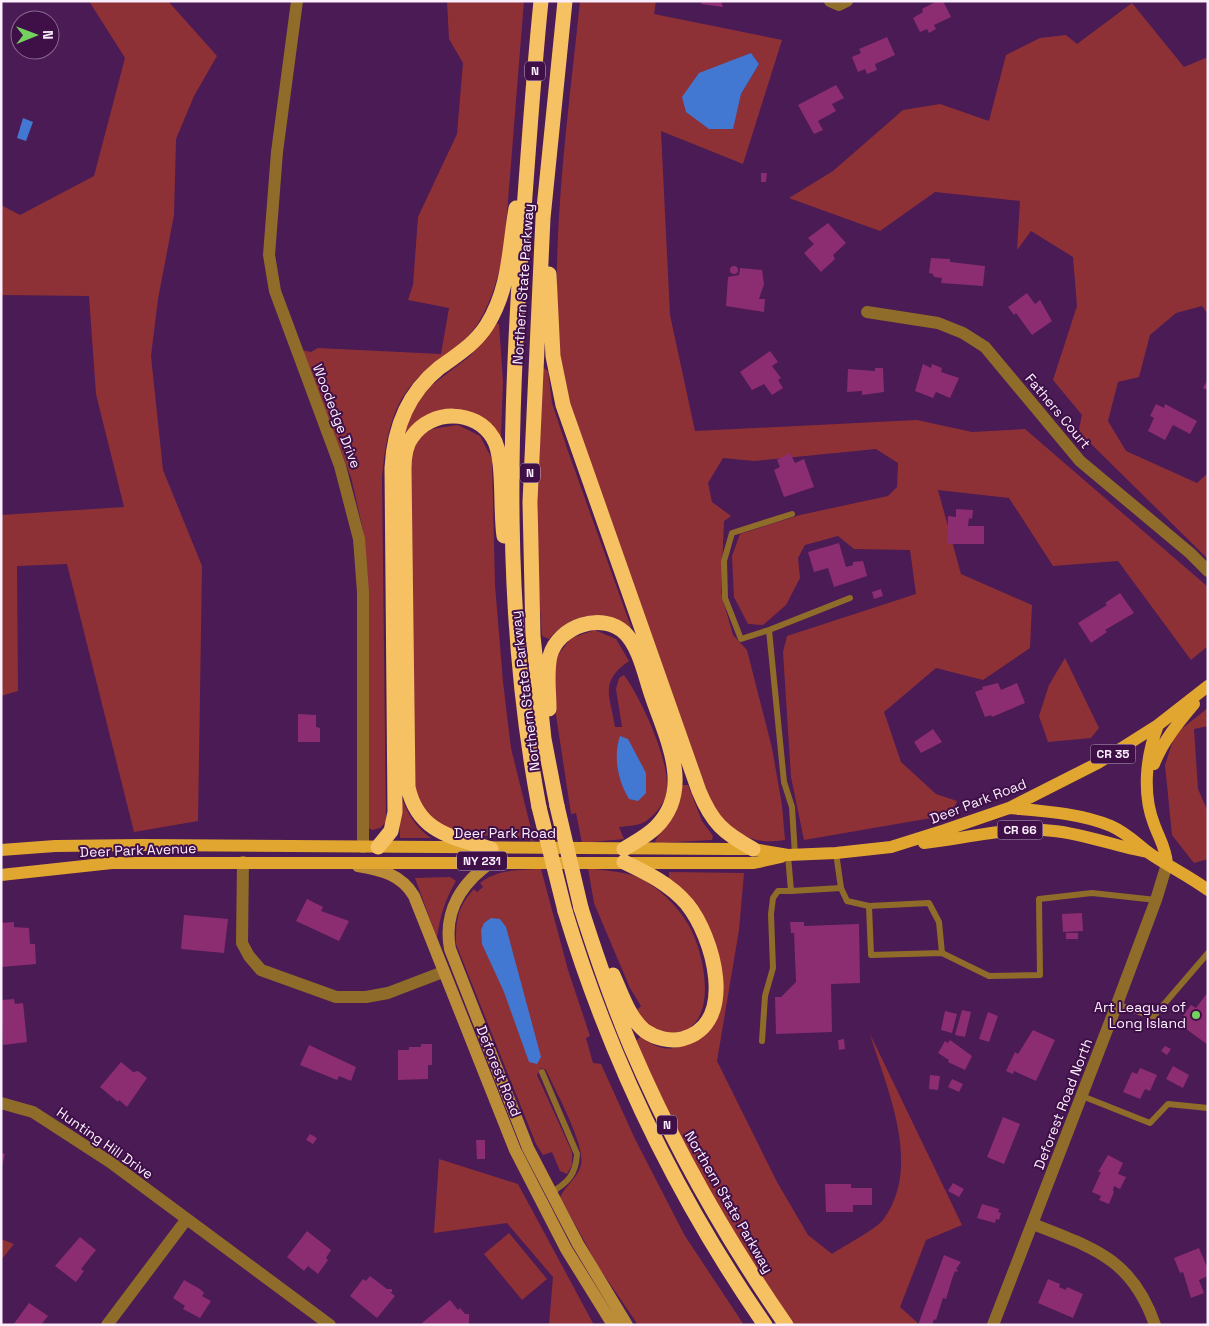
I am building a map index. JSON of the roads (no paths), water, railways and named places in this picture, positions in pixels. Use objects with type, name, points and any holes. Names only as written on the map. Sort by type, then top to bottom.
[{"type":"highway","name":"Northern State Parkway","points":[[542,1],[529,140],[512,414],[513,597],[524,714],[539,807],[565,911],[586,978],[610,1041],[668,1164],[719,1254],[766,1325]]},
{"type":"highway","name":"Northern State Parkway","points":[[564,1],[547,172],[535,355],[530,554],[536,669],[550,773],[581,908],[618,1014],[674,1141],[725,1233],[786,1325]]},
{"type":"highway","points":[[370,847],[392,831],[395,812],[392,481],[394,441],[402,416],[418,390],[432,375],[478,337],[497,304],[508,272],[512,229],[529,140]]},
{"type":"highway","points":[[547,172],[551,337],[555,374],[563,405],[704,803],[718,826],[753,850]]},
{"type":"highway","points":[[492,855],[432,828],[414,806],[408,787],[404,460],[412,437],[431,421],[450,416],[470,419],[489,432],[497,445],[500,516],[513,597]]},
{"type":"highway","points":[[550,773],[548,672],[553,648],[563,636],[586,624],[602,623],[617,628],[630,641],[639,659],[674,759],[676,782],[672,801],[662,820],[624,856],[668,886],[687,904],[702,928],[712,955],[716,982],[713,1008],[705,1025],[691,1035],[676,1040],[662,1038],[646,1031],[627,1004],[581,908]]},
{"type":"highway","points":[[719,1254],[753,1325]]},
{"type":"main road","name":"Deer Park Road","points":[[277,862],[340,862],[492,855],[624,856],[754,863],[791,855],[836,853],[891,847],[1009,808],[1098,763],[1158,725],[1208,687]]},
{"type":"main road","points":[[1147,783],[1160,749],[1168,736],[1208,687]]},
{"type":"main road","points":[[1158,725],[1149,761],[1147,783],[1148,806],[1166,852],[1167,864]]},
{"type":"main road","name":"CR 66","points":[[1009,808],[1072,815],[1110,826],[1131,836],[1148,852],[1208,890]]},
{"type":"main road","name":"CR 66","points":[[891,847],[988,832],[1034,829],[1080,836],[1126,849],[1148,852]]},
{"type":"main road","name":"Deer Park Avenue","points":[[1,850],[54,846],[222,846]]},
{"type":"main road","name":"Deer Park Road","points":[[222,846],[370,847],[492,855]]},
{"type":"main road","name":"Deer Park Road","points":[[624,856],[753,850],[791,855]]},
{"type":"main road","name":"Deer Park Avenue","points":[[1,875],[112,863],[277,862]]},
{"type":"street","name":"Woodedge Drive","points":[[297,1],[277,152],[269,255],[274,291],[340,466],[359,540],[363,592],[370,847]]},
{"type":"street","points":[[830,1],[839,5],[847,1]]},
{"type":"street","name":"Fathers Court","points":[[867,312],[938,323],[963,333],[985,347],[1080,461],[1183,547],[1208,571]]},
{"type":"street","name":"Deforest Road","points":[[492,855],[468,881],[458,896],[449,919],[448,941],[456,967],[514,1116],[550,1193],[595,1275],[627,1325]]},
{"type":"street","points":[[243,862],[242,943],[249,956],[261,970],[336,997],[366,997],[388,993],[442,972]]},
{"type":"street","name":"Deforest Road","points":[[340,862],[382,871],[395,876],[405,884],[417,902],[442,972],[521,1164],[566,1249],[613,1325]]},
{"type":"street","name":"Deforest Road North","points":[[993,1325],[1117,1004],[1156,900],[1167,864]]},
{"type":"street","name":"Hunting Hill Drive","points":[[1,1103],[33,1112],[110,1162],[330,1325]]},
{"type":"street","points":[[107,1325],[186,1220]]},
{"type":"street","points":[[1033,1224],[1086,1245],[1110,1259],[1132,1278],[1148,1305],[1155,1325]]},
{"type":"lane","points":[[792,514],[732,533],[724,560],[725,598],[741,638],[769,630],[850,598]]},
{"type":"lane","points":[[769,630],[784,782],[792,807],[791,891]]},
{"type":"lane","points":[[836,853],[841,888],[847,901],[869,906],[929,903],[939,922],[942,953]]},
{"type":"lane","points":[[762,1041],[765,996],[773,968],[771,914],[773,898],[778,892],[841,888]]},
{"type":"lane","points":[[869,906],[871,955],[942,953],[989,976],[1040,975],[1039,898],[1092,893],[1156,900]]},
{"type":"lane","points":[[1117,1004],[1153,1017],[1208,953]]},
{"type":"lane","points":[[542,1072],[577,1154],[576,1166],[572,1176],[564,1186],[550,1193]]},
{"type":"lane","points":[[1082,1096],[1150,1123],[1168,1104],[1208,1108]]},
{"type":"water","points":[[751,53],[759,64],[741,94],[733,129],[709,129],[686,112],[682,97],[699,73]]},
{"type":"water","points":[[23,118],[33,122],[26,141],[17,138]]},
{"type":"water","points":[[620,736],[628,739],[646,773],[646,793],[638,801],[629,799],[619,777],[617,752]]},
{"type":"water","points":[[491,918],[500,919],[506,927],[541,1057],[537,1064],[529,1062],[504,992],[482,944],[481,930],[484,923]]},
{"type":"place","name":"Art League of Long Island","points":[[1196,1015]]}]
